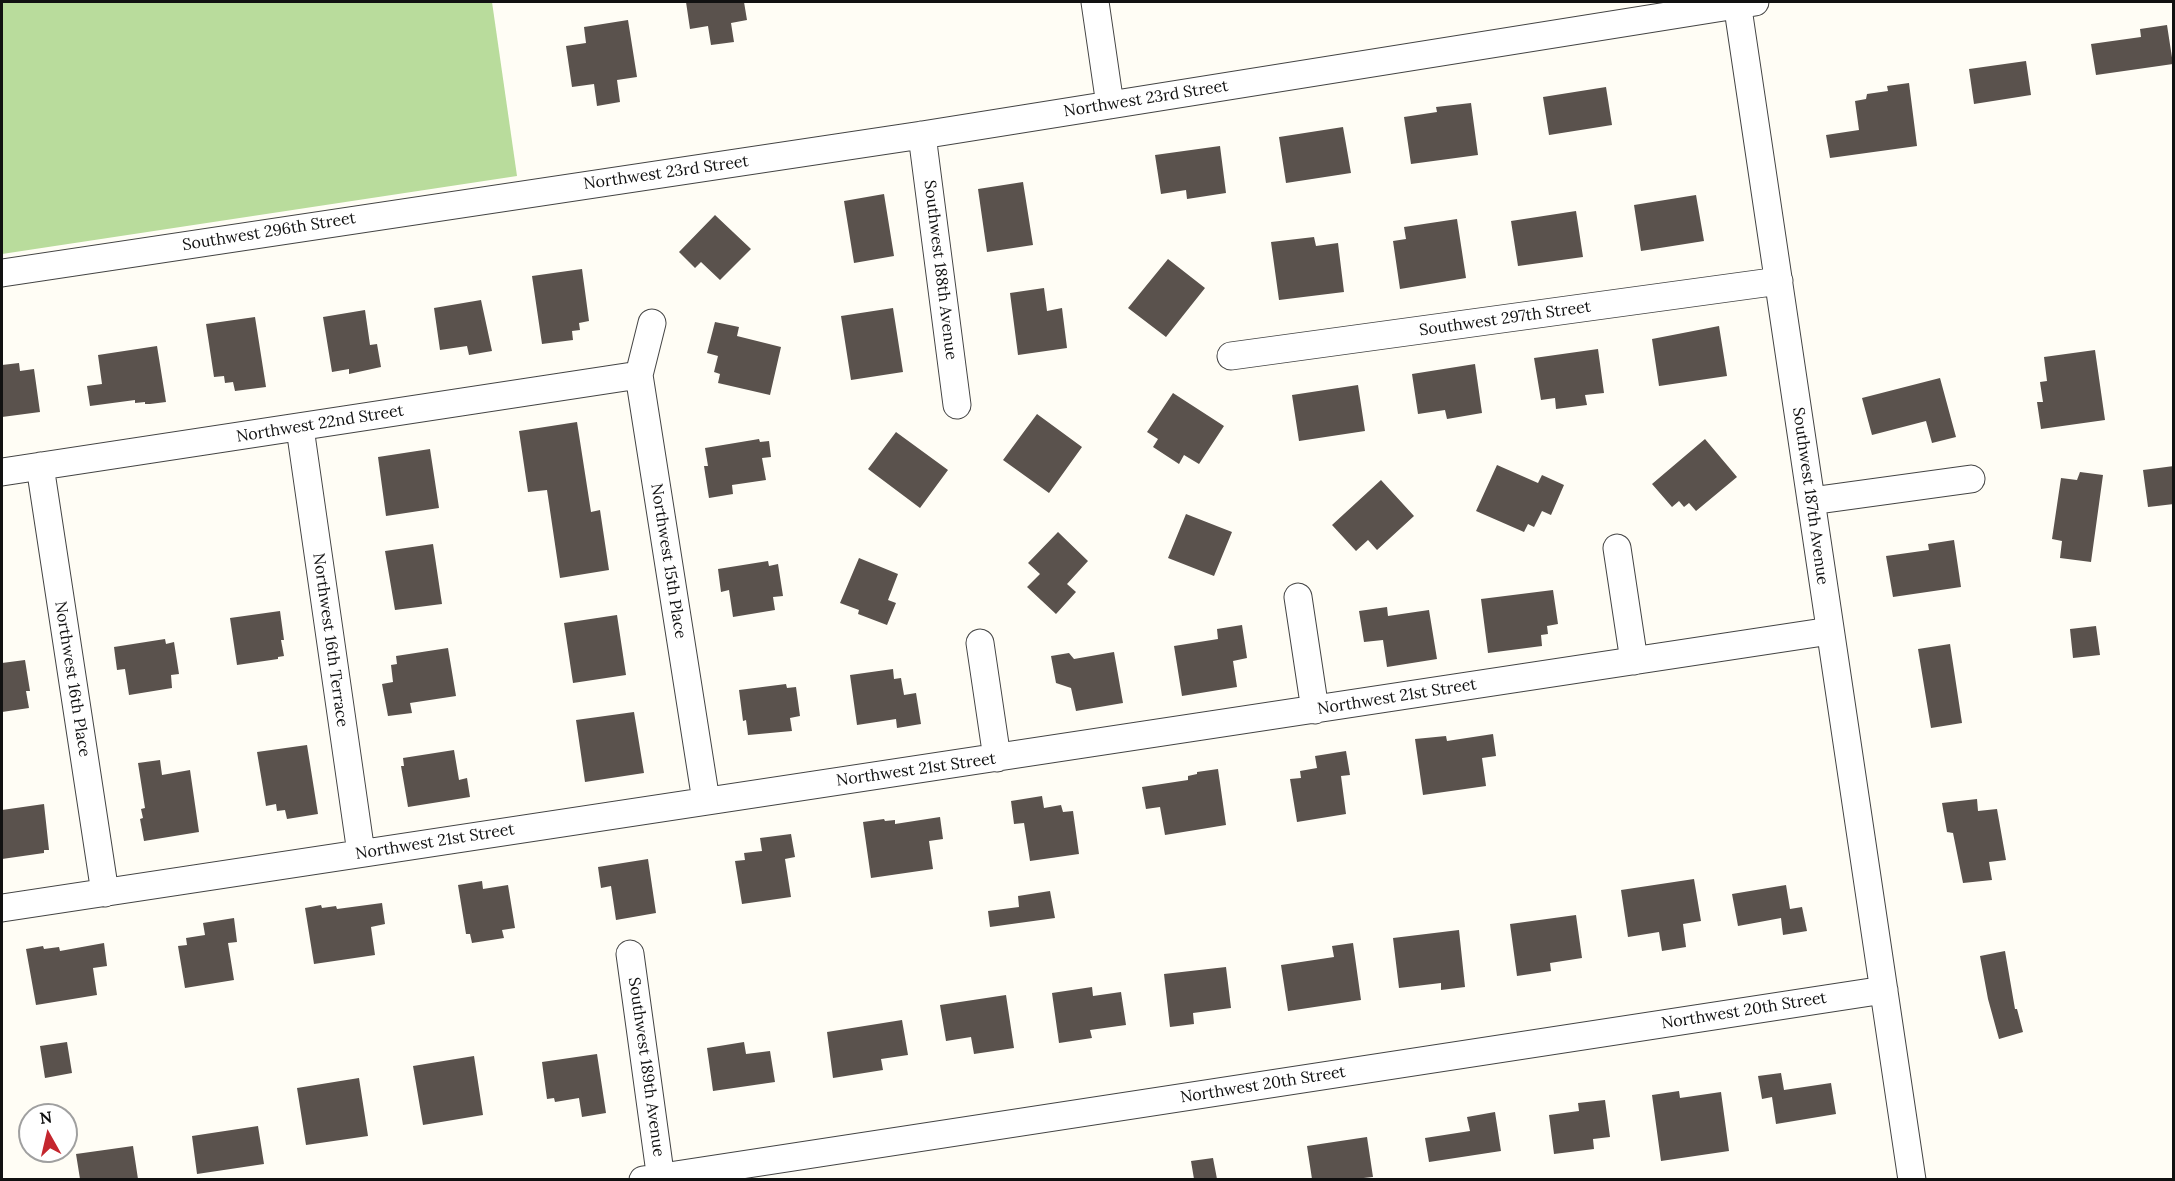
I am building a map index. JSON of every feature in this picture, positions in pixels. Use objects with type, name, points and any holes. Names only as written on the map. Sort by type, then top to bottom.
[{"type":"street","points":[[1095,2],[1110,105]]},
{"type":"street","name":"Northwest 23rd Street","points":[[536,192],[922,135],[1743,2]]},
{"type":"street","name":"Southwest 187th Avenue","points":[[1743,2],[1779,281],[1912,1179]]},
{"type":"street","name":"Southwest 188th Avenue","points":[[922,135],[957,405]]},
{"type":"street","name":"Southwest 296th Street","points":[[2,273],[536,192]]},
{"type":"street","name":"Southwest 297th Street","points":[[1231,356],[1779,281]]},
{"type":"street","name":"Northwest 15th Place","points":[[652,323],[639,375],[706,801]]},
{"type":"street","name":"Northwest 22nd Street","points":[[2,472],[639,375]]},
{"type":"street","name":"Northwest 16th Terrace","points":[[300,428],[361,853]]},
{"type":"street","name":"Northwest 16th Place","points":[[40,466],[105,893]]},
{"type":"street","points":[[1811,501],[1971,479]]},
{"type":"street","points":[[1617,548],[1634,661]]},
{"type":"street","points":[[1298,597],[1315,710]]},
{"type":"street","name":"Northwest 21st Street","points":[[2,908],[1830,631]]},
{"type":"street","points":[[980,643],[997,758]]},
{"type":"street","name":"Southwest 189th Avenue","points":[[630,954],[655,1179]]},
{"type":"street","name":"Northwest 20th Street","points":[[655,1179],[1884,990]]},
{"type":"green space","points":[[2,2],[492,2],[517,176],[2,254]]},
{"type":"building","points":[[686,2],[744,2],[747,20],[731,23],[734,42],[711,45],[708,26],[690,29]]},
{"type":"building","points":[[628,20],[637,77],[617,80],[620,102],[597,106],[594,84],[572,87],[566,46],[586,43],[584,27]]},
{"type":"building","points":[[2167,25],[2173,64],[2096,75],[2091,44],[2141,37],[2140,29]]},
{"type":"building","points":[[2026,61],[2031,95],[1974,104],[1969,69]]},
{"type":"building","points":[[1909,83],[1917,146],[1830,158],[1826,135],[1859,130],[1855,101],[1866,99],[1867,94],[1888,91],[1887,86]]},
{"type":"building","points":[[1606,87],[1612,125],[1549,135],[1543,97]]},
{"type":"building","points":[[1471,103],[1478,155],[1411,164],[1404,117],[1437,112],[1436,107]]},
{"type":"building","points":[[1343,127],[1351,173],[1286,183],[1279,137]]},
{"type":"building","points":[[1220,146],[1226,193],[1187,199],[1186,190],[1161,194],[1155,155]]},
{"type":"building","points":[[1023,182],[1033,245],[987,252],[978,189]]},
{"type":"building","points":[[884,194],[894,256],[854,263],[844,201]]},
{"type":"building","points":[[1696,195],[1704,241],[1641,251],[1634,205]]},
{"type":"building","points":[[1576,211],[1583,257],[1518,266],[1511,221]]},
{"type":"building","points":[[715,215],[751,249],[720,280],[701,262],[695,268],[679,252]]},
{"type":"building","points":[[1457,219],[1466,278],[1400,289],[1393,241],[1406,239],[1404,227]]},
{"type":"building","points":[[1314,237],[1316,246],[1338,243],[1344,292],[1279,300],[1271,242]]},
{"type":"building","points":[[1168,259],[1205,288],[1166,337],[1128,308]]},
{"type":"building","points":[[582,269],[589,321],[579,323],[580,330],[572,331],[573,340],[542,344],[532,276]]},
{"type":"building","points":[[1044,288],[1047,311],[1062,308],[1067,348],[1018,355],[1010,293]]},
{"type":"building","points":[[481,300],[492,351],[469,355],[467,346],[440,350],[434,308]]},
{"type":"building","points":[[893,308],[903,372],[851,380],[841,316]]},
{"type":"building","points":[[365,310],[370,345],[377,344],[381,367],[349,374],[349,369],[332,372],[323,317]]},
{"type":"building","points":[[255,317],[266,387],[235,391],[233,382],[225,383],[224,376],[214,377],[206,324]]},
{"type":"building","points":[[715,322],[739,327],[737,336],[781,347],[770,395],[718,383],[720,374],[714,372],[718,356],[707,353]]},
{"type":"building","points":[[1719,326],[1727,376],[1659,386],[1652,339]]},
{"type":"building","points":[[157,346],[166,402],[145,404],[145,402],[135,403],[135,400],[90,406],[87,386],[102,384],[98,355]]},
{"type":"building","points":[[1598,349],[1604,393],[1585,395],[1587,405],[1556,409],[1555,398],[1541,400],[1534,358]]},
{"type":"building","points":[[2095,350],[2105,420],[2041,429],[2037,402],[2043,402],[2040,382],[2047,381],[2044,357]]},
{"type":"building","points":[[19,363],[20,371],[34,369],[40,412],[2,417],[2,365]]},
{"type":"building","points":[[1475,364],[1482,413],[1447,419],[1445,410],[1418,414],[1412,374]]},
{"type":"building","points":[[1940,378],[1956,437],[1932,443],[1926,421],[1872,435],[1862,398]]},
{"type":"building","points":[[1358,385],[1365,431],[1299,441],[1292,395]]},
{"type":"building","points":[[1173,393],[1224,426],[1199,464],[1184,455],[1179,464],[1153,447],[1158,439],[1147,432]]},
{"type":"building","points":[[1037,414],[1082,447],[1049,493],[1003,460]]},
{"type":"building","points":[[577,422],[591,512],[600,510],[609,570],[560,578],[547,490],[528,492],[519,431]]},
{"type":"building","points":[[896,432],[948,470],[920,508],[868,469]]},
{"type":"building","points":[[759,439],[760,442],[769,441],[771,457],[762,458],[766,480],[732,485],[733,494],[709,498],[704,466],[708,466],[705,448]]},
{"type":"building","points":[[1705,439],[1737,477],[1696,511],[1689,503],[1684,507],[1679,501],[1672,507],[1652,484]]},
{"type":"building","points":[[430,449],[439,508],[386,516],[378,457]]},
{"type":"building","points":[[1497,465],[1538,483],[1542,475],[1564,485],[1551,515],[1542,511],[1534,527],[1528,524],[1524,532],[1476,511]]},
{"type":"building","points":[[2174,466],[2174,504],[2148,507],[2143,470]]},
{"type":"building","points":[[2080,472],[2103,475],[2091,562],[2060,558],[2062,541],[2052,539],[2061,478],[2077,480]]},
{"type":"building","points":[[1381,480],[1414,516],[1377,550],[1368,540],[1356,551],[1332,525]]},
{"type":"building","points":[[1186,514],[1232,532],[1214,576],[1168,558]]},
{"type":"building","points":[[1058,532],[1088,561],[1067,584],[1076,592],[1056,614],[1027,587],[1040,574],[1028,563]]},
{"type":"building","points":[[1954,540],[1961,587],[1893,597],[1886,556],[1929,550],[1928,544]]},
{"type":"building","points":[[433,544],[442,604],[395,610],[385,551]]},
{"type":"building","points":[[859,558],[898,574],[888,600],[896,603],[887,625],[858,614],[859,610],[840,603]]},
{"type":"building","points":[[768,561],[769,566],[778,564],[783,596],[773,597],[775,610],[733,617],[729,590],[721,592],[718,569]]},
{"type":"building","points":[[1553,590],[1558,624],[1547,626],[1548,634],[1541,635],[1542,646],[1488,653],[1481,599]]},
{"type":"building","points":[[1387,607],[1388,616],[1429,610],[1437,659],[1387,667],[1383,640],[1364,642],[1359,611]]},
{"type":"building","points":[[280,611],[284,656],[278,659],[237,665],[230,618]]},
{"type":"building","points":[[617,615],[626,675],[573,683],[564,623]]},
{"type":"building","points":[[1242,625],[1247,658],[1233,661],[1237,687],[1182,696],[1174,646],[1218,639],[1217,629]]},
{"type":"building","points":[[2096,626],[2100,655],[2073,658],[2070,629]]},
{"type":"building","points":[[165,639],[166,644],[174,642],[179,674],[171,675],[172,688],[129,695],[125,669],[117,670],[114,647]]},
{"type":"building","points":[[1950,644],[1962,723],[1931,728],[1918,649]]},
{"type":"building","points":[[448,648],[456,696],[410,703],[412,713],[388,716],[382,684],[393,682],[391,665],[397,664],[396,656]]},
{"type":"building","points":[[1114,652],[1123,703],[1076,711],[1071,688],[1056,683],[1051,656],[1069,653],[1074,659]]},
{"type":"building","points":[[25,660],[30,691],[26,691],[29,708],[2,712],[2,663]]},
{"type":"building","points":[[893,669],[894,679],[901,678],[904,695],[916,693],[921,724],[897,728],[896,719],[857,725],[850,675]]},
{"type":"building","points":[[786,684],[787,688],[796,687],[800,716],[790,718],[792,731],[748,735],[746,720],[743,721],[739,690]]},
{"type":"building","points":[[634,712],[644,773],[585,782],[576,720]]},
{"type":"building","points":[[1493,734],[1496,756],[1482,758],[1486,786],[1423,795],[1415,739],[1446,736],[1447,741]]},
{"type":"building","points":[[307,745],[318,814],[287,819],[285,810],[277,811],[276,804],[266,806],[257,752]]},
{"type":"building","points":[[454,750],[459,780],[467,778],[470,797],[408,807],[401,766],[404,766],[403,758]]},
{"type":"building","points":[[1346,751],[1350,775],[1341,776],[1346,814],[1297,822],[1290,779],[1301,778],[1300,771],[1317,768],[1315,756]]},
{"type":"building","points":[[160,760],[162,775],[190,770],[199,832],[144,841],[140,819],[143,818],[141,809],[145,808],[138,763]]},
{"type":"building","points":[[1218,769],[1226,825],[1165,835],[1160,807],[1146,809],[1142,787],[1188,780],[1188,776],[1197,774],[1197,772]]},
{"type":"building","points":[[1042,796],[1044,808],[1061,805],[1063,812],[1073,811],[1079,854],[1030,861],[1024,823],[1014,824],[1011,801]]},
{"type":"building","points":[[1977,799],[1978,811],[1997,809],[2006,860],[1989,862],[1992,880],[1963,883],[1953,833],[1947,832],[1942,803]]},
{"type":"building","points":[[44,804],[49,850],[44,850],[44,853],[2,859],[2,810]]},
{"type":"building","points":[[940,817],[943,839],[929,841],[933,869],[871,878],[863,822],[884,819],[885,821],[895,820],[895,824]]},
{"type":"building","points":[[791,834],[795,857],[785,859],[791,897],[742,904],[735,861],[745,860],[744,853],[762,851],[760,838]]},
{"type":"building","points":[[648,859],[656,913],[616,920],[611,886],[601,888],[598,867]]},
{"type":"building","points":[[1694,879],[1701,921],[1683,924],[1686,947],[1662,951],[1659,932],[1628,937],[1621,890]]},
{"type":"building","points":[[482,881],[483,889],[508,885],[515,928],[502,930],[504,938],[472,943],[470,934],[466,934],[458,885]]},
{"type":"building","points":[[1786,885],[1790,909],[1802,907],[1807,931],[1783,935],[1781,918],[1738,926],[1732,894]]},
{"type":"building","points":[[1050,891],[1055,918],[990,927],[988,911],[1019,907],[1018,896]]},
{"type":"building","points":[[382,903],[385,924],[371,927],[375,955],[314,964],[305,908],[321,905],[322,908],[336,906],[337,909]]},
{"type":"building","points":[[1576,915],[1582,958],[1550,963],[1551,971],[1517,976],[1510,924]]},
{"type":"building","points":[[234,918],[237,942],[228,943],[234,980],[185,988],[178,946],[187,945],[186,938],[205,935],[203,923]]},
{"type":"building","points":[[1459,930],[1465,987],[1441,990],[1441,983],[1399,988],[1393,938]]},
{"type":"building","points":[[104,943],[107,966],[93,968],[97,995],[36,1005],[26,949],[43,946],[44,949],[59,947],[60,951]]},
{"type":"building","points":[[1353,943],[1361,1000],[1288,1011],[1281,965],[1334,957],[1332,946]]},
{"type":"building","points":[[2005,951],[2015,1009],[2017,1009],[2023,1032],[1999,1039],[1980,956]]},
{"type":"building","points":[[1226,967],[1231,1008],[1193,1013],[1194,1024],[1170,1027],[1164,974]]},
{"type":"building","points":[[1092,987],[1093,996],[1121,992],[1126,1025],[1090,1030],[1092,1038],[1059,1043],[1052,993]]},
{"type":"building","points":[[1006,995],[1014,1048],[974,1054],[971,1037],[946,1041],[940,1005]]},
{"type":"building","points":[[902,1020],[908,1055],[881,1059],[883,1070],[833,1078],[827,1032]]},
{"type":"building","points":[[67,1042],[72,1073],[45,1078],[40,1046]]},
{"type":"building","points":[[744,1042],[746,1054],[770,1051],[775,1082],[713,1091],[707,1048]]},
{"type":"building","points":[[597,1054],[606,1113],[582,1117],[579,1098],[555,1102],[554,1098],[547,1099],[542,1062]]},
{"type":"building","points":[[474,1056],[483,1115],[423,1125],[413,1066]]},
{"type":"building","points":[[1781,1073],[1784,1090],[1831,1083],[1836,1114],[1776,1124],[1772,1097],[1762,1099],[1758,1076]]},
{"type":"building","points":[[359,1078],[368,1136],[306,1145],[297,1088]]},
{"type":"building","points":[[1679,1091],[1680,1098],[1721,1092],[1729,1151],[1661,1161],[1652,1095]]},
{"type":"building","points":[[1605,1100],[1610,1137],[1593,1139],[1594,1149],[1554,1154],[1549,1115],[1579,1111],[1578,1103]]},
{"type":"building","points":[[1495,1112],[1501,1151],[1429,1162],[1425,1138],[1470,1131],[1467,1117]]},
{"type":"building","points":[[258,1126],[264,1164],[197,1174],[192,1136]]},
{"type":"building","points":[[1367,1137],[1373,1177],[1312,1179],[1307,1146]]},
{"type":"building","points":[[133,1146],[138,1179],[80,1179],[78,1154]]},
{"type":"building","points":[[1213,1158],[1217,1179],[1194,1179],[1191,1161]]}]
